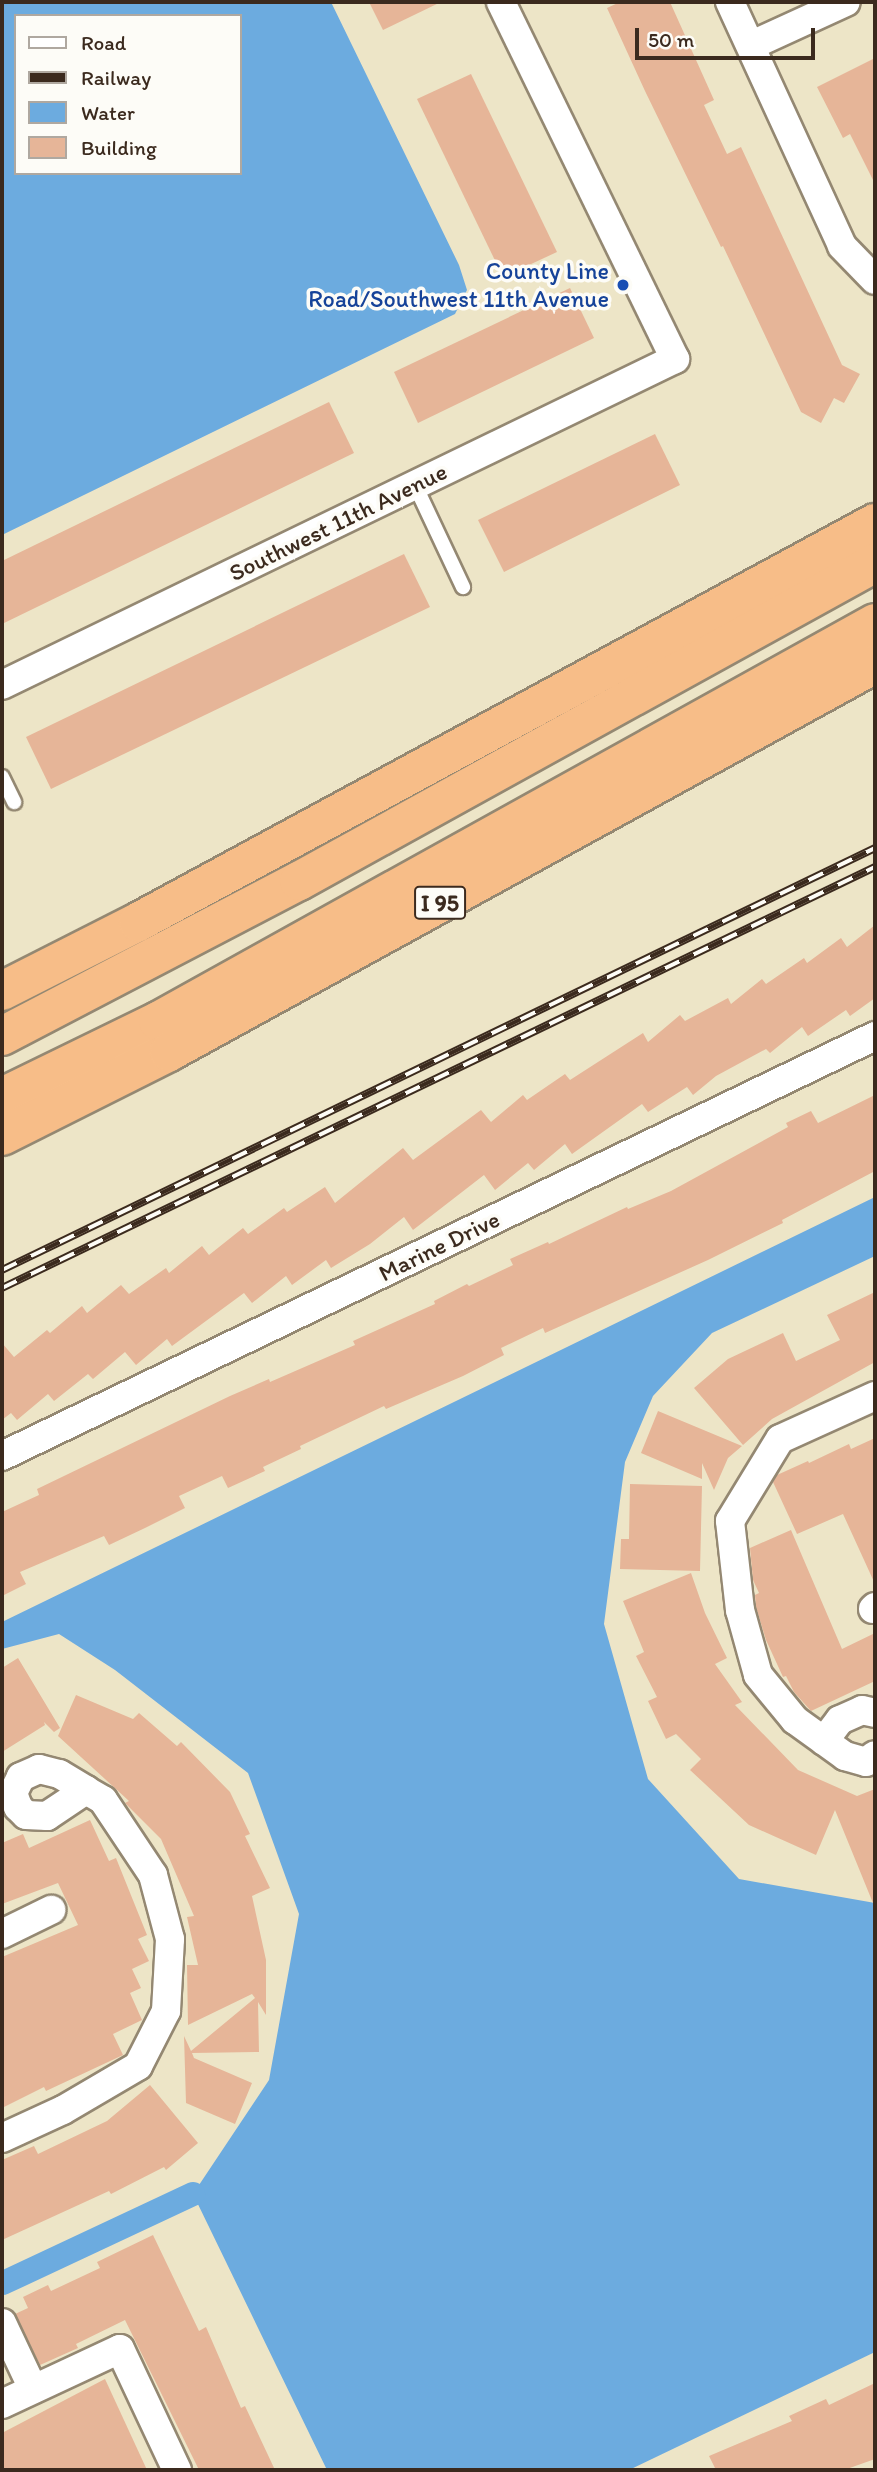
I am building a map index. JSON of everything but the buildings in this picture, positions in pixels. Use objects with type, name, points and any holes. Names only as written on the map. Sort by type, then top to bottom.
[{"type":"highway","points":[[2,992],[138,922],[875,523]]},
{"type":"highway","points":[[2,1036],[299,881],[875,563]]},
{"type":"highway","points":[[2,1097],[158,1021],[875,623]]},
{"type":"highway","name":"I 95","points":[[2,1136],[169,1052],[875,664]]},
{"type":"street","name":"Southwest 11th Avenue","points":[[2,685],[675,359],[501,2]]},
{"type":"street","points":[[730,2],[842,246],[875,280]]},
{"type":"street","points":[[752,45],[846,2]]},
{"type":"street","name":"Marine Drive","points":[[2,1456],[875,1036]]},
{"type":"street","points":[[875,1396],[780,1439],[730,1521],[740,1610],[758,1675],[795,1720],[845,1756],[866,1762],[875,1755]]},
{"type":"street","points":[[824,1741],[840,1720],[862,1710],[875,1713]]},
{"type":"street","points":[[2,2138],[63,2110],[138,2066],[166,2011],[170,1939],[153,1875],[103,1800],[86,1790]]},
{"type":"street","points":[[2,1934],[51,1910]]},
{"type":"street","points":[[2,2323],[33,2389]]},
{"type":"street","points":[[2,2404],[120,2349],[177,2470]]},
{"type":"lane","points":[[415,485],[463,587]]},
{"type":"lane","points":[[2,777],[14,802]]},
{"type":"water","points":[[2,2],[331,2],[459,265],[467,290],[455,314],[2,535]]},
{"type":"water","points":[[875,1197],[875,1256],[712,1333],[653,1396],[625,1462],[604,1624],[648,1779],[739,1879],[875,1903],[875,2352],[629,2470],[327,2470],[193,2194],[269,2080],[299,1914],[248,1773],[115,1670],[59,1634],[2,1649],[2,1622]]},
{"type":"waterway","points":[[3,2283],[193,2194]]},
{"type":"railway","points":[[2,1270],[875,848]]},
{"type":"railway","points":[[2,1288],[875,867]]},
{"type":"place","name":"County Line Road/Southwest 11th Avenue","points":[[623,285]]}]
